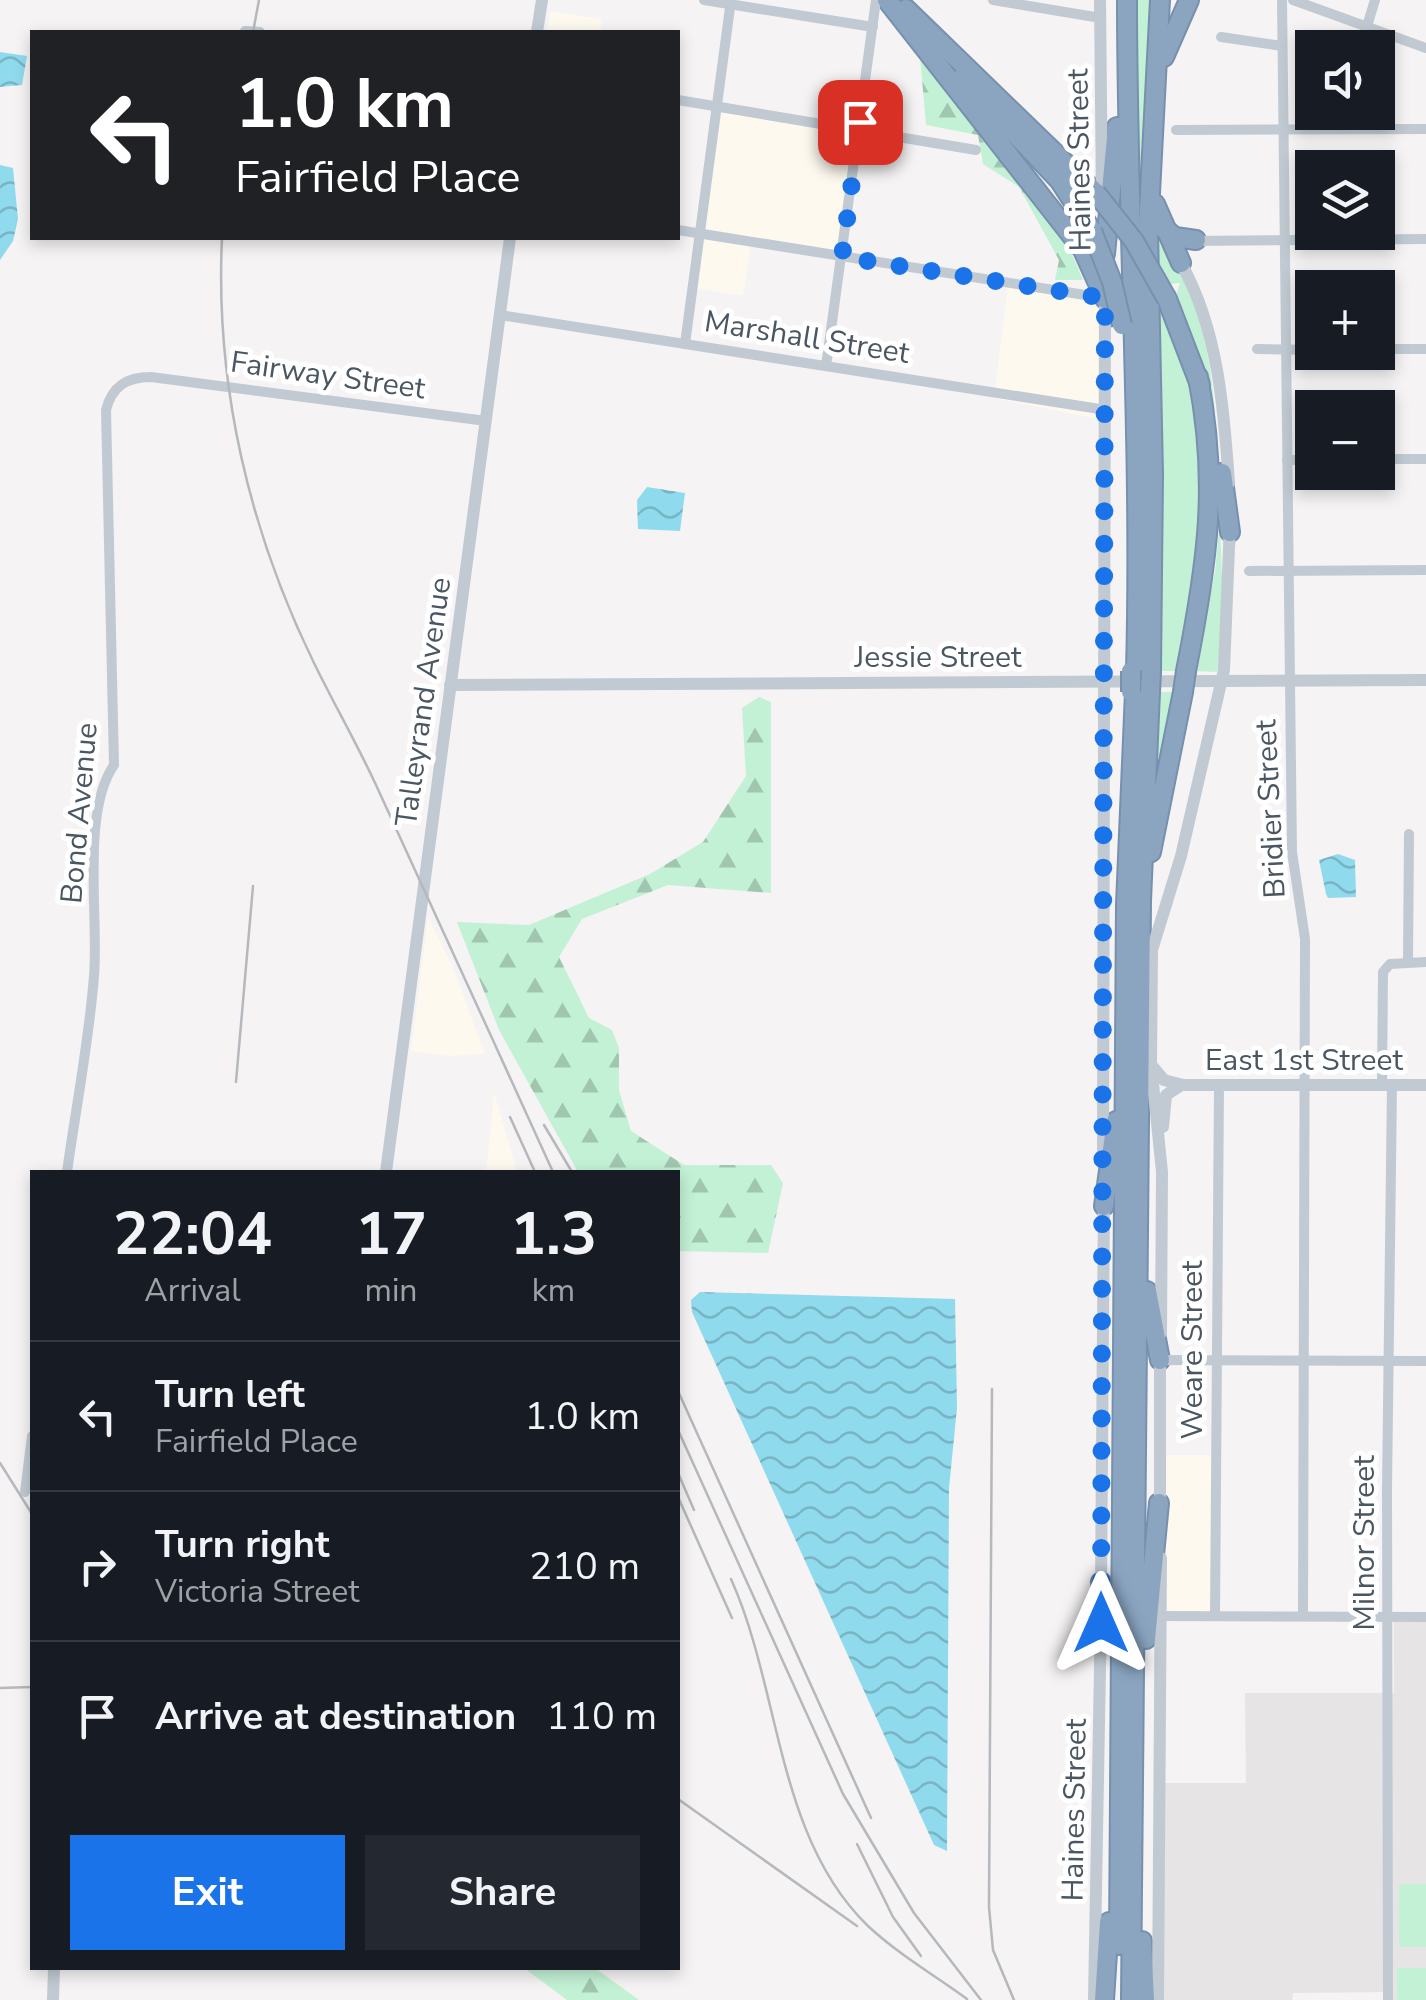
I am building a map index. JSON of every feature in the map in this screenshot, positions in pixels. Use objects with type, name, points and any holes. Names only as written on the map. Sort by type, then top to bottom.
[{"type":"highway","points":[[1127,0],[1138,430],[1141,902],[1131,2000]]},
{"type":"highway","points":[[1139,671],[1150,163],[1160,0]]},
{"type":"highway","points":[[1154,101],[1170,38],[1190,0]]},
{"type":"highway","points":[[896,4],[1047,166],[1092,232],[1115,290],[1122,326],[1139,671]]},
{"type":"highway","points":[[896,4],[1096,193],[1134,242],[1167,298],[1198,377],[1220,461],[1230,532]]},
{"type":"highway","points":[[896,4],[1083,250],[1105,298]]},
{"type":"highway","points":[[1106,254],[1127,32]]},
{"type":"highway","points":[[1150,163],[1162,227],[1181,263]]},
{"type":"highway","points":[[1162,227],[1175,237],[1196,240]]},
{"type":"highway","points":[[1141,902],[1205,579],[1212,490],[1198,377]]},
{"type":"highway","points":[[1119,2000],[1125,1056],[1132,760],[1139,692]]},
{"type":"highway","points":[[1104,1206],[1125,1056]]},
{"type":"highway","points":[[1139,1210],[1160,1360]]},
{"type":"highway","points":[[1136,1740],[1160,1503]]},
{"type":"highway","points":[[1101,1582],[1119,1711]]},
{"type":"highway","points":[[1135,1785],[1145,2000]]},
{"type":"highway","points":[[1104,2000],[1119,1862]]},
{"type":"street","points":[[538,30],[542,0]]},
{"type":"street","points":[[704,0],[873,28]]},
{"type":"street","points":[[826,366],[876,0]]},
{"type":"street","points":[[993,0],[1101,18]]},
{"type":"street","name":"Haines Street","points":[[1094,2000],[1101,1582],[1106,682],[1106,254],[1100,0]]},
{"type":"street","name":"Bridier Street","points":[[1282,0],[1292,852],[1305,939],[1302,1616]]},
{"type":"street","points":[[1293,0],[1426,48]]},
{"type":"street","points":[[1367,26],[1375,0]]},
{"type":"street","points":[[684,344],[731,2]]},
{"type":"street","points":[[1221,37],[1282,46]]},
{"type":"street","points":[[680,100],[976,150]]},
{"type":"street","points":[[1176,130],[1426,128]]},
{"type":"street","points":[[680,230],[1105,298]]},
{"type":"street","points":[[1158,2000],[1162,1172],[1151,1064],[1153,937],[1180,856],[1222,680],[1230,532],[1228,468],[1214,356],[1203,309],[1181,263],[1184,248],[1196,240],[1426,239]]},
{"type":"street","name":"Talleyrand Avenue","points":[[386,1170],[510,240]]},
{"type":"street","name":"Marshall Street","points":[[500,316],[1106,410]]},
{"type":"street","points":[[1395,349],[1426,349]]},
{"type":"street","points":[[1258,350],[1295,350]]},
{"type":"street","name":"Fairway Street","points":[[162,378],[486,422]]},
{"type":"street","name":"Bond Avenue","points":[[66,1170],[94,974],[96,840],[104,780],[114,765],[106,410],[112,393],[128,380],[162,378]]},
{"type":"street","points":[[1395,459],[1426,459]]},
{"type":"street","points":[[1287,460],[1295,460]]},
{"type":"street","points":[[1249,571],[1426,570]]},
{"type":"street","name":"Jessie Street","points":[[450,685],[1426,680]]},
{"type":"street","points":[[1409,834],[1408,962],[1426,962]]},
{"type":"street","name":"Milnor Street","points":[[1388,2000],[1389,1361],[1382,972],[1390,964],[1408,962]]},
{"type":"street","name":"East 1st Street","points":[[1151,1064],[1164,1080],[1183,1086],[1426,1085]]},
{"type":"street","name":"East 1st Street","points":[[1162,1172],[1164,1100],[1169,1091],[1183,1086]]},
{"type":"street","name":"Weare Street","points":[[1215,1615],[1219,1086]]},
{"type":"street","points":[[1160,1360],[1426,1361]]},
{"type":"street","points":[[26,1492],[30,1455]]},
{"type":"street","points":[[1161,1616],[1426,1617]]},
{"type":"street","points":[[53,2000],[54,1970]]},
{"type":"shaded area","points":[[550,11],[602,19],[600,30],[547,30]]},
{"type":"shaded area","points":[[711,110],[855,135],[837,261],[751,246],[743,296],[687,287]]},
{"type":"shaded area","points":[[1008,286],[1102,305],[1102,420],[994,398]]},
{"type":"shaded area","points":[[428,917],[453,967],[485,1054],[449,1056],[411,1051]]},
{"type":"shaded area","points":[[494,1092],[516,1170],[486,1170]]},
{"type":"shaded area","points":[[1164,1455],[1212,1455],[1211,1621],[1163,1621]]},
{"type":"shaded area","points":[[1394,1622],[1426,1622],[1426,2000],[1393,2000],[1392,1992],[1293,1993],[1292,2000],[1163,2000],[1163,1783],[1246,1783],[1245,1693],[1394,1693]]},
{"type":"green space","points":[[1137,0],[1155,0],[1141,239],[1135,230],[1132,132]]},
{"type":"green space","points":[[920,56],[1032,190],[1069,249],[1083,280],[1055,280],[1059,260],[1019,187],[983,164],[978,135],[926,125]]},
{"type":"green space","points":[[1159,233],[1172,254],[1199,320],[1210,366],[1215,415],[1175,298],[1180,283],[1169,284],[1163,318],[1172,322],[1192,376],[1209,489],[1181,671],[1159,671]]},
{"type":"green space","points":[[1220,520],[1224,639],[1217,672],[1194,671],[1215,572]]},
{"type":"green space","points":[[1158,692],[1177,692],[1152,822]]},
{"type":"green space","points":[[759,697],[771,702],[771,893],[668,885],[582,919],[559,957],[589,1018],[612,1030],[619,1048],[619,1090],[631,1131],[684,1165],[771,1165],[783,1183],[768,1253],[680,1251],[680,1170],[577,1170],[499,1030],[457,922],[529,925],[650,874],[703,842],[746,776],[742,708]]},
{"type":"green space","points":[[1399,1884],[1426,1884],[1426,1947],[1399,1947]]},
{"type":"green space","points":[[1397,1968],[1426,1968],[1426,2000],[1397,2000]]},
{"type":"green space","points":[[527,1970],[598,1970],[639,2000],[567,2000]]},
{"type":"water","points":[[0,52],[27,56],[22,85],[0,87]]},
{"type":"water","points":[[0,165],[13,168],[18,219],[13,241],[0,260]]},
{"type":"water","points":[[647,487],[685,493],[680,531],[638,529],[637,500]]},
{"type":"water","points":[[1338,854],[1355,860],[1356,897],[1328,898],[1326,894],[1319,860]]},
{"type":"water","points":[[700,1292],[955,1299],[957,1408],[949,1488],[947,1851],[934,1845],[692,1312],[691,1300]]},
{"type":"railway","points":[[253,30],[259,0]]},
{"type":"railway","points":[[222,240],[224,348],[231,402],[254,509],[271,561],[314,663],[376,785],[552,1170]]},
{"type":"railway","points":[[236,1082],[253,886]]},
{"type":"railway","points":[[510,1117],[534,1170]]},
{"type":"railway","points":[[544,1125],[571,1170]]},
{"type":"railway","points":[[992,1389],[989,1907],[993,1950],[1014,2000]]},
{"type":"railway","points":[[680,1395],[871,1818]]},
{"type":"railway","points":[[680,1434],[843,1794],[914,1913],[981,2000]]},
{"type":"railway","points":[[0,1463],[30,1511]]},
{"type":"railway","points":[[680,1478],[694,1510]]},
{"type":"railway","points":[[680,1501],[732,1618]]},
{"type":"railway","points":[[731,1579],[761,1668],[797,1806],[815,1850],[838,1890],[868,1926],[967,1999]]},
{"type":"railway","points":[[0,1688],[30,1687]]},
{"type":"railway","points":[[680,1800],[857,1926]]},
{"type":"railway","points":[[857,1844],[893,1917],[921,1956]]},
{"type":"route","points":[[860,122],[842,257],[1105,298],[1101,1623]]}]
